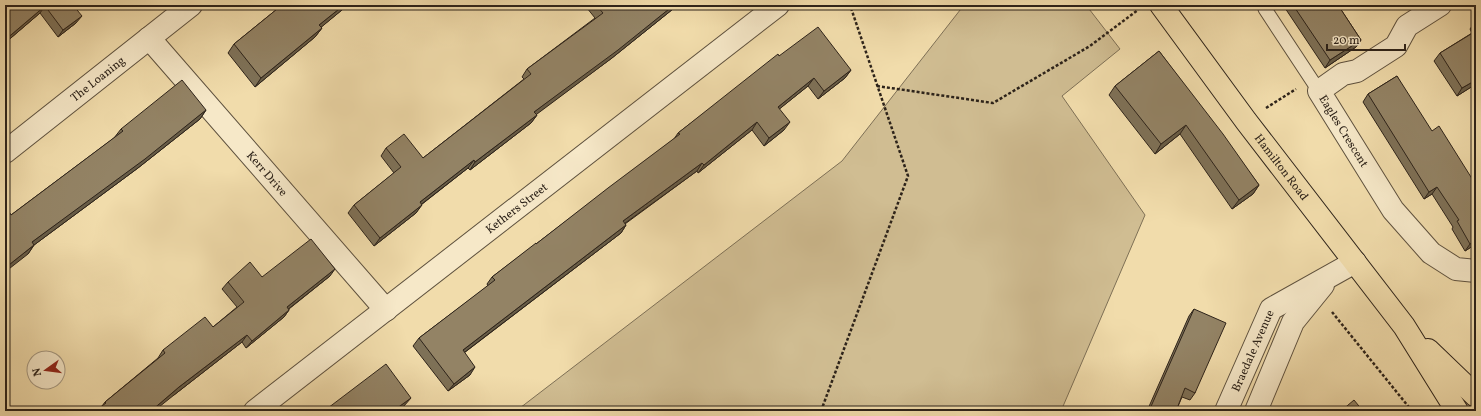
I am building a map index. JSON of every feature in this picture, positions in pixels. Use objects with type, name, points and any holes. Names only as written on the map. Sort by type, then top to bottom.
[{"type":"main road","name":"Hamilton Road","points":[[1161,5],[1246,121],[1404,326],[1457,411]]},
{"type":"main road","name":"Hamilton Road","points":[[1404,326],[1476,396]]},
{"type":"street","name":"The Loaning","points":[[5,152],[191,5]]},
{"type":"street","name":"Kethers Street","points":[[256,411],[778,5]]},
{"type":"street","name":"Eagles Crescent","points":[[1440,5],[1407,26],[1396,46],[1357,72],[1343,74],[1318,91],[1393,210],[1431,253],[1456,269],[1476,271]]},
{"type":"street","name":"Kerr Drive","points":[[149,38],[386,310]]},
{"type":"street","name":"Braedale Avenue","points":[[1226,411],[1271,309],[1324,284],[1355,262]]},
{"type":"street","name":"Braedale Avenue","points":[[1256,411],[1293,322],[1324,284]]},
{"type":"lane","points":[[1265,9],[1318,91]]},
{"type":"path","points":[[821,411],[908,176],[850,5]]},
{"type":"path","points":[[877,86],[993,103],[1090,46],[1138,10]]},
{"type":"path","points":[[1246,121],[1301,86],[1318,91]]},
{"type":"path","points":[[1324,284],[1412,411]]},
{"type":"shaded area","points":[[964,5],[1086,5],[1120,49],[1062,96],[1145,215],[1061,411],[516,411],[842,161]]},
{"type":"building","points":[[5,5],[73,5],[82,16],[63,30],[45,6],[5,40]]},
{"type":"building","points":[[282,5],[344,5],[319,25],[322,28],[261,78],[234,44]]},
{"type":"building","points":[[596,5],[674,5],[618,50],[534,112],[537,115],[475,162],[474,160],[420,202],[422,205],[380,238],[354,205],[401,167],[386,148],[404,134],[423,158],[531,74],[527,69],[603,13]]},
{"type":"building","points":[[1293,5],[1338,5],[1361,40],[1330,60]]},
{"type":"building","points":[[818,27],[851,70],[824,91],[814,78],[778,107],[790,122],[769,138],[757,122],[704,165],[702,163],[623,221],[626,225],[463,350],[475,367],[454,384],[419,338],[495,280],[492,277],[680,134],[678,133],[778,54],[779,56]]},
{"type":"building","points":[[1476,31],[1476,80],[1462,88],[1440,53]]},
{"type":"building","points":[[1159,51],[1223,134],[1259,185],[1239,200],[1186,125],[1161,144],[1115,86]]},
{"type":"building","points":[[1397,76],[1432,131],[1439,126],[1476,185],[1476,240],[1470,244],[1457,221],[1459,220],[1437,187],[1429,192],[1368,94]]},
{"type":"building","points":[[182,80],[206,110],[145,159],[32,242],[34,245],[5,268],[5,217],[10,213],[11,215],[123,131],[121,129]]},
{"type":"building","points":[[311,239],[335,269],[287,307],[289,310],[252,341],[247,335],[179,387],[151,411],[95,411],[165,353],[163,350],[205,317],[213,327],[244,302],[228,282],[250,262],[262,277]]},
{"type":"building","points":[[1194,309],[1226,323],[1195,393],[1185,388],[1176,411],[1149,411]]},
{"type":"building","points":[[386,364],[411,398],[393,411],[324,411]]},
{"type":"building","points":[[1354,400],[1363,411],[1341,411]]},
{"type":"building","points":[[438,407],[441,411],[434,411]]},
{"type":"building","points":[[1141,408],[1147,411],[1140,411]]}]
